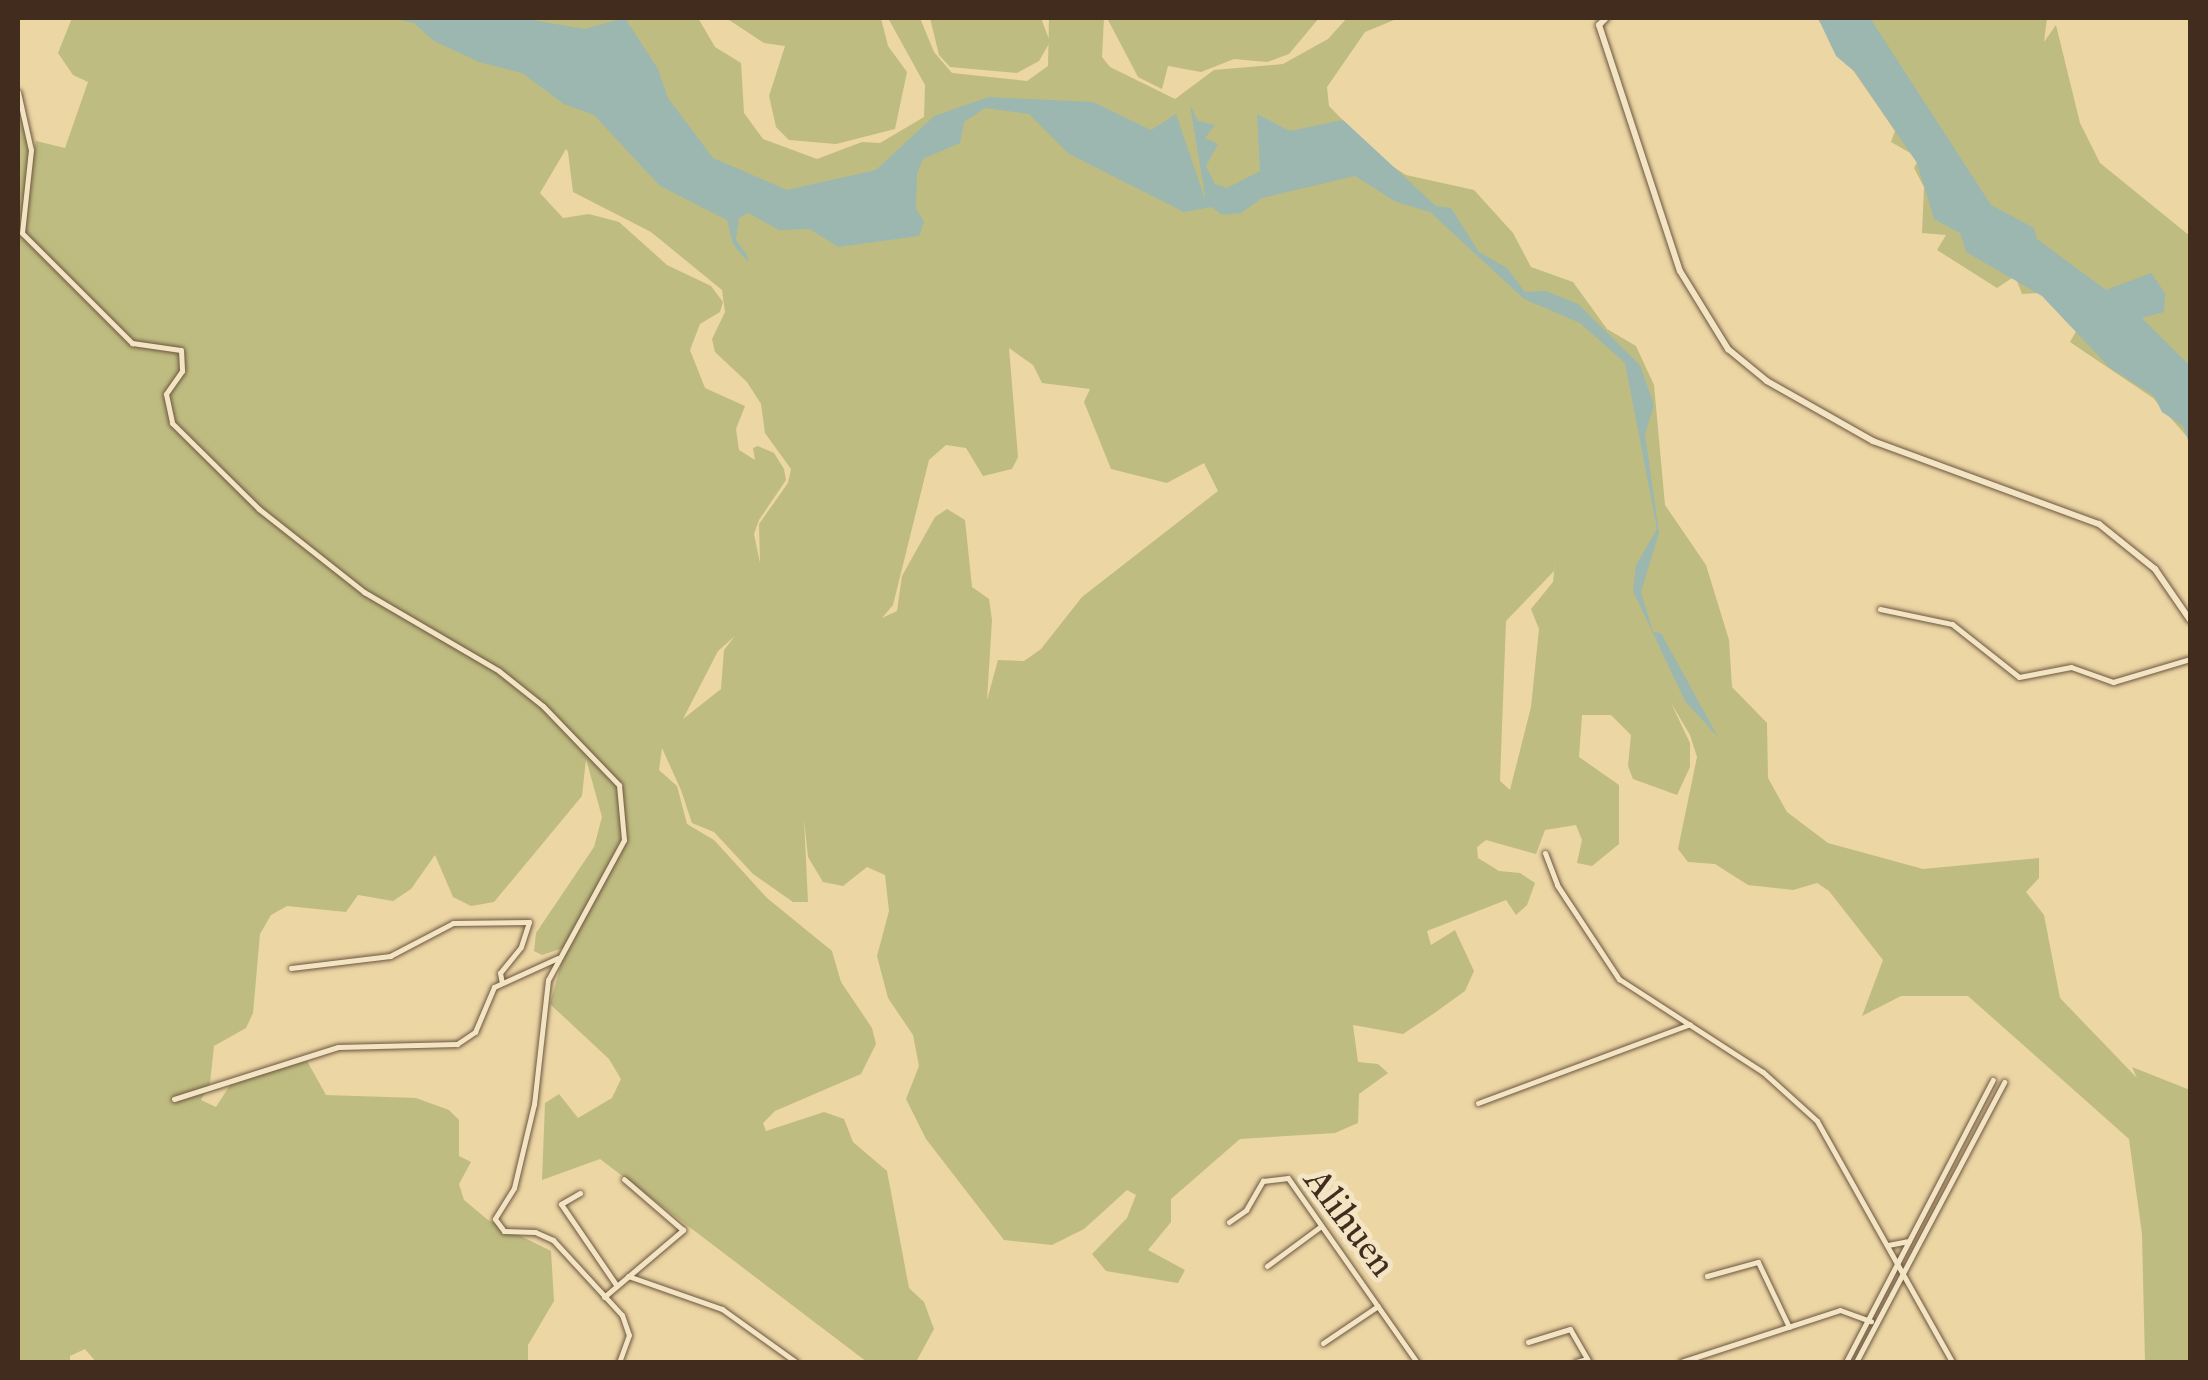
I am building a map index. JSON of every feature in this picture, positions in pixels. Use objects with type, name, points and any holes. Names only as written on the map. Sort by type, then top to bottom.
[{"type":"street","points":[[1606,18],[1596,21],[1684,284],[1728,349],[1767,381],[1872,441],[2099,524],[2155,569],[2190,620]]},
{"type":"street","points":[[18,92],[31,150],[22,233],[132,343],[181,350],[182,370],[166,394],[172,423],[259,509],[364,592],[499,671],[569,728],[615,778],[626,808],[622,847],[558,958],[543,1000],[535,1094],[516,1184],[495,1219],[504,1232],[548,1237],[604,1296],[628,1326],[619,1362]]},
{"type":"street","points":[[1880,609],[1952,624],[2019,677],[2071,667],[2114,682],[2190,660]]},
{"type":"street","points":[[1545,853],[1557,885],[1619,979],[1763,1072],[1817,1120],[1952,1362]]},
{"type":"street","points":[[291,968],[390,956],[453,923],[529,922],[521,947],[500,973],[502,983]]},
{"type":"street","points":[[174,1099],[338,1047],[457,1044],[475,1032],[485,996],[502,983],[558,958]]},
{"type":"street","points":[[1478,1102],[1690,1024]]},
{"type":"street","points":[[1846,1362],[1993,1080]]},
{"type":"street","points":[[1856,1362],[2004,1082]]},
{"type":"street","name":"Alihuen","points":[[1230,1222],[1246,1210],[1260,1183],[1279,1175],[1321,1226],[1417,1362]]},
{"type":"street","points":[[604,1296],[683,1230],[624,1179]]},
{"type":"street","points":[[1941,1180],[1949,1186]]},
{"type":"street","points":[[580,1192],[561,1204],[617,1287]]},
{"type":"street","points":[[1266,1266],[1321,1226]]},
{"type":"street","points":[[1888,1245],[1910,1238]]},
{"type":"street","points":[[1707,1276],[1758,1262],[1789,1326]]},
{"type":"street","points":[[628,1276],[722,1309],[796,1362]]},
{"type":"street","points":[[1896,1286],[1911,1290]]},
{"type":"street","points":[[1323,1344],[1378,1306]]},
{"type":"street","points":[[1680,1362],[1842,1309],[1876,1324]]},
{"type":"street","points":[[1528,1342],[1566,1327],[1588,1361],[1576,1362]]},
{"type":"shaded area","points":[[72,18],[698,18],[715,47],[741,63],[744,113],[763,139],[817,159],[862,142],[880,143],[924,117],[925,85],[888,18],[920,18],[934,52],[952,73],[1027,81],[1048,66],[1049,18],[1104,18],[1102,57],[1110,67],[1175,99],[1214,70],[1283,64],[1328,39],[1347,18],[1399,18],[1365,32],[1327,87],[1329,106],[1381,159],[1406,175],[1474,190],[1513,233],[1531,267],[1573,282],[1607,329],[1636,346],[1654,385],[1665,505],[1706,565],[1729,640],[1732,687],[1767,723],[1768,778],[1787,812],[1828,843],[1923,869],[2039,858],[2039,878],[2026,892],[2044,915],[2060,998],[2137,1078],[2132,1067],[2190,1090],[2190,1362],[2145,1362],[2142,1234],[2129,1139],[1968,996],[1901,996],[1862,1016],[1883,960],[1829,891],[1817,883],[1793,890],[1748,885],[1715,864],[1688,862],[1678,849],[1697,757],[1690,735],[1671,703],[1690,743],[1690,767],[1677,795],[1633,779],[1628,766],[1631,735],[1611,715],[1582,715],[1579,757],[1619,785],[1619,844],[1592,866],[1577,863],[1582,840],[1576,825],[1545,830],[1536,854],[1486,840],[1477,847],[1478,858],[1499,871],[1520,873],[1535,883],[1527,905],[1516,915],[1506,900],[1427,931],[1431,945],[1455,930],[1474,971],[1465,991],[1433,1014],[1403,1034],[1353,1025],[1358,1062],[1378,1064],[1388,1073],[1359,1094],[1358,1123],[1335,1133],[1240,1139],[1171,1199],[1171,1222],[1148,1250],[1185,1270],[1178,1283],[1106,1271],[1092,1254],[1127,1218],[1136,1195],[1127,1190],[1084,1229],[1052,1245],[1004,1240],[926,1139],[906,1099],[919,1066],[913,1035],[888,998],[877,956],[889,911],[885,875],[867,867],[843,886],[823,882],[808,857],[804,819],[808,902],[793,902],[753,874],[714,832],[692,823],[662,748],[659,770],[677,786],[687,824],[714,840],[767,898],[832,951],[841,982],[872,1028],[876,1044],[861,1074],[775,1111],[763,1123],[766,1131],[824,1112],[844,1119],[853,1142],[887,1171],[909,1288],[924,1302],[934,1329],[916,1362],[867,1362],[600,1159],[542,1180],[545,1103],[559,1094],[578,1118],[612,1098],[621,1079],[609,1059],[550,1004],[566,947],[542,955],[534,951],[536,933],[594,847],[602,817],[586,759],[582,796],[494,902],[471,906],[453,897],[435,855],[411,889],[393,901],[358,895],[346,912],[287,906],[271,915],[260,934],[253,1013],[246,1028],[214,1046],[210,1083],[201,1100],[216,1107],[232,1082],[307,1061],[326,1095],[416,1098],[449,1110],[459,1120],[459,1156],[471,1162],[459,1184],[464,1200],[488,1220],[551,1251],[554,1301],[528,1345],[528,1362],[96,1362],[85,1349],[70,1356],[70,1362],[18,1362],[18,97],[30,150],[24,199],[36,141],[65,148],[88,82],[73,75],[58,53]],"holes":[[[566,149],[573,192],[651,232],[722,290],[725,312],[712,339],[715,352],[747,382],[761,404],[765,433],[791,469],[788,483],[759,524],[760,563],[754,534],[759,520],[786,480],[784,469],[774,453],[758,446],[753,448],[755,460],[739,450],[736,429],[745,406],[705,388],[690,350],[700,324],[720,312],[723,302],[711,286],[667,265],[619,222],[589,214],[563,218],[540,193]],[[1009,348],[1033,365],[1042,383],[1090,389],[1084,402],[1111,469],[1167,483],[1204,463],[1218,491],[1082,597],[1041,649],[1024,661],[998,660],[987,700],[992,620],[989,599],[972,587],[965,520],[947,509],[935,517],[902,576],[897,611],[882,618],[893,605],[929,460],[946,445],[966,448],[983,476],[1012,469],[1018,457]],[[1556,553],[1553,582],[1531,609],[1539,629],[1531,707],[1510,790],[1500,781],[1506,621],[1554,571]],[[735,636],[724,650],[721,689],[683,719],[718,651]]]},
{"type":"shaded area","points":[[726,18],[881,18],[888,46],[907,72],[895,129],[836,144],[789,140],[776,127],[769,96],[785,46],[764,43]]},
{"type":"shaded area","points":[[930,18],[1041,18],[1050,42],[1039,61],[1017,73],[950,67],[939,55]]},
{"type":"shaded area","points":[[1107,18],[1319,18],[1289,54],[1267,62],[1234,59],[1201,72],[1168,66],[1162,89],[1138,77]]},
{"type":"shaded area","points":[[1817,18],[2047,18],[2044,42],[2056,25],[2080,123],[2100,163],[2190,236],[2190,440],[2153,398],[2070,342],[2078,328],[2040,293],[2022,294],[2015,276],[1997,288],[1937,250],[1946,235],[1922,233],[1924,187],[1914,168],[1919,158],[1891,142],[1895,131]]},
{"type":"water","points":[[390,18],[521,18],[584,29],[625,18],[658,69],[668,98],[713,158],[787,190],[876,170],[934,116],[989,97],[1093,102],[1151,130],[1176,114],[1206,202],[1190,105],[1198,121],[1215,125],[1205,138],[1218,144],[1206,166],[1215,184],[1227,188],[1260,171],[1257,114],[1290,131],[1343,120],[1436,206],[1451,208],[1479,252],[1507,268],[1525,292],[1546,291],[1578,304],[1640,365],[1654,405],[1645,434],[1659,533],[1641,592],[1653,632],[1661,633],[1718,737],[1685,701],[1633,591],[1636,565],[1657,529],[1625,363],[1580,323],[1524,299],[1430,212],[1396,202],[1355,176],[1262,198],[1241,213],[1222,215],[1212,207],[1184,212],[1069,154],[1029,114],[985,108],[964,122],[960,143],[923,159],[917,174],[916,208],[924,222],[919,236],[838,247],[810,229],[779,230],[748,213],[739,218],[736,240],[748,262],[733,244],[727,220],[660,186],[594,115],[564,104],[522,73],[479,62],[434,41],[414,23]]},
{"type":"water","points":[[1818,18],[1870,18],[1991,205],[2034,228],[2037,239],[2106,290],[2151,273],[2165,293],[2164,312],[2142,318],[2190,366],[2190,446],[2183,426],[2162,412],[2154,396],[2110,368],[2042,296],[1966,252],[1960,233],[1934,219],[1917,163],[1855,72],[1836,56]]}]
